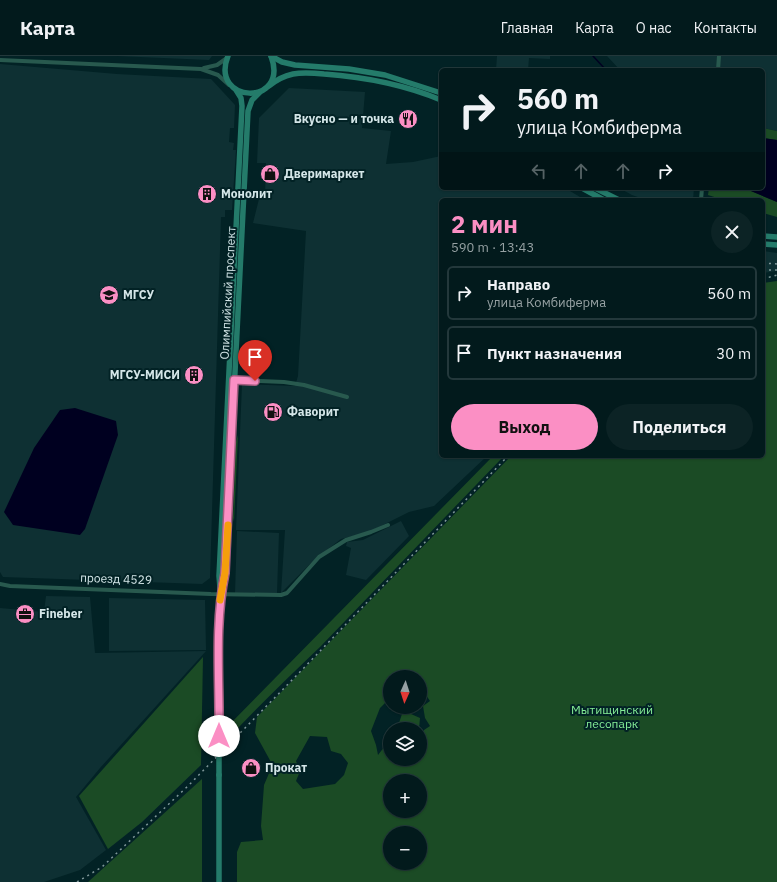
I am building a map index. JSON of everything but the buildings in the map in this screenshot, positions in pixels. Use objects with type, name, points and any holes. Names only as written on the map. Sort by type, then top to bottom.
[{"type":"main road","points":[[268,86],[274,74],[274,66],[271,56]]},
{"type":"main road","points":[[271,56],[282,62],[295,65],[349,69],[385,75],[439,92]]},
{"type":"main road","points":[[227,57],[225,71],[226,78],[230,85],[236,90],[248,94],[260,92]]},
{"type":"main road","name":"Олимпийский проспект","points":[[218,882],[218,656],[221,594],[225,573],[248,111],[252,100],[260,92],[280,78],[298,73],[337,75],[380,81],[439,99]]},
{"type":"main road","name":"Олимпийский проспект","points":[[221,594],[219,576],[242,106],[241,98],[236,90]]},
{"type":"main road","points":[[586,190],[600,198]]},
{"type":"main road","points":[[599,190],[615,198]]},
{"type":"main road","points":[[765,236],[777,237]]},
{"type":"main road","points":[[765,244],[777,245]]},
{"type":"street","points":[[718,68],[719,56]]},
{"type":"street","points":[[0,60],[201,69],[217,65],[227,57]]},
{"type":"street","points":[[201,69],[218,75],[230,85]]},
{"type":"street","points":[[234,380],[284,382],[304,385],[347,397]]},
{"type":"street","name":"проезд 4529","points":[[0,584],[10,586],[281,595],[287,593],[319,557],[346,540],[388,525]]},
{"type":"shaded area","points":[[117,56],[212,56],[209,60]]},
{"type":"shaded area","points":[[497,56],[550,56],[550,59],[529,58],[528,68],[496,68]]},
{"type":"shaded area","points":[[607,56],[777,56],[777,131],[765,128],[765,68],[618,68]]},
{"type":"shaded area","name":"МГСУ","points":[[0,64],[117,74],[211,79],[235,105],[234,128],[230,128],[229,142],[234,143],[233,150],[236,150],[232,210],[225,210],[225,217],[221,217],[210,578],[202,584],[3,577],[0,572]]},
{"type":"shaded area","points":[[289,88],[365,92],[362,128],[391,131],[386,164],[413,162],[439,156],[439,190],[568,190],[582,198],[439,198],[439,458],[485,458],[434,506],[409,512],[369,532],[341,539],[313,561],[281,593],[285,530],[236,530],[242,384],[295,386],[298,376],[306,231],[253,223],[259,199],[265,195],[266,163],[257,163],[259,118]]},
{"type":"shaded area","points":[[765,138],[777,140],[777,202],[746,190],[765,190]]},
{"type":"shaded area","points":[[623,190],[694,190],[693,198],[640,198]]},
{"type":"shaded area","points":[[765,251],[777,253],[777,271],[765,273]]},
{"type":"shaded area","points":[[75,408],[116,421],[118,435],[85,529],[80,535],[13,525],[4,512],[34,448],[60,410]]},
{"type":"shaded area","points":[[401,521],[409,536],[366,580],[346,575],[351,548],[346,546],[347,542],[363,540]]},
{"type":"shaded area","points":[[237,531],[279,533],[277,593],[235,593]]},
{"type":"shaded area","points":[[46,596],[90,597],[95,653],[206,651],[100,768],[76,797],[106,850],[80,870],[44,882],[0,882],[0,608],[44,612]]},
{"type":"shaded area","points":[[109,598],[205,600],[206,650],[109,651]]},
{"type":"green space","points":[[765,128],[777,131],[777,140],[765,138]]},
{"type":"green space","points":[[709,190],[751,191],[777,202],[777,217],[765,214],[765,198],[718,198],[708,195]]},
{"type":"green space","name":"Мытищинский лесопарк","points":[[777,281],[777,882],[237,882],[237,852],[241,842],[263,840],[261,826],[264,785],[272,764],[255,733],[257,717],[509,458],[765,458],[765,283]],"holes":[[[310,736],[327,737],[331,751],[341,754],[348,763],[344,775],[335,784],[303,789],[296,781],[300,771],[296,761]]]},
{"type":"green space","points":[[238,435],[234,522],[236,442]]},
{"type":"green space","points":[[491,458],[502,458],[321,646],[261,704],[227,740],[227,727]]},
{"type":"green space","points":[[203,657],[201,765],[142,822],[108,849],[79,796]]},
{"type":"green space","points":[[402,714],[411,714],[420,718],[420,722],[399,722]]},
{"type":"green space","points":[[202,779],[202,882],[88,882]]},
{"type":"waterway","points":[[593,56],[604,68]]},
{"type":"railway","points":[[765,263],[777,264]]},
{"type":"railway","points":[[765,270],[777,270]]},
{"type":"railway","points":[[765,278],[777,275]]},
{"type":"railway","points":[[77,882],[102,867],[189,785],[506,458]]},
{"type":"slow traffic","points":[[220,600],[225,573],[228,525]]},
{"type":"place","name":"Вкусно — и точка","points":[[408,119]]},
{"type":"place","name":"Дверимаркет","points":[[270,174]]},
{"type":"place","name":"Монолит","points":[[207,194]]},
{"type":"place","name":"МГСУ","points":[[109,295]]},
{"type":"place","name":"МГСУ-МИСИ","points":[[194,375]]},
{"type":"place","name":"Фаворит","points":[[273,412]]},
{"type":"place","name":"Fineber","points":[[25,614]]},
{"type":"place","name":"Прокат","points":[[251,768]]},
{"type":"route","points":[[219,736],[218,635],[221,594],[225,573],[234,380],[255,381]]}]
